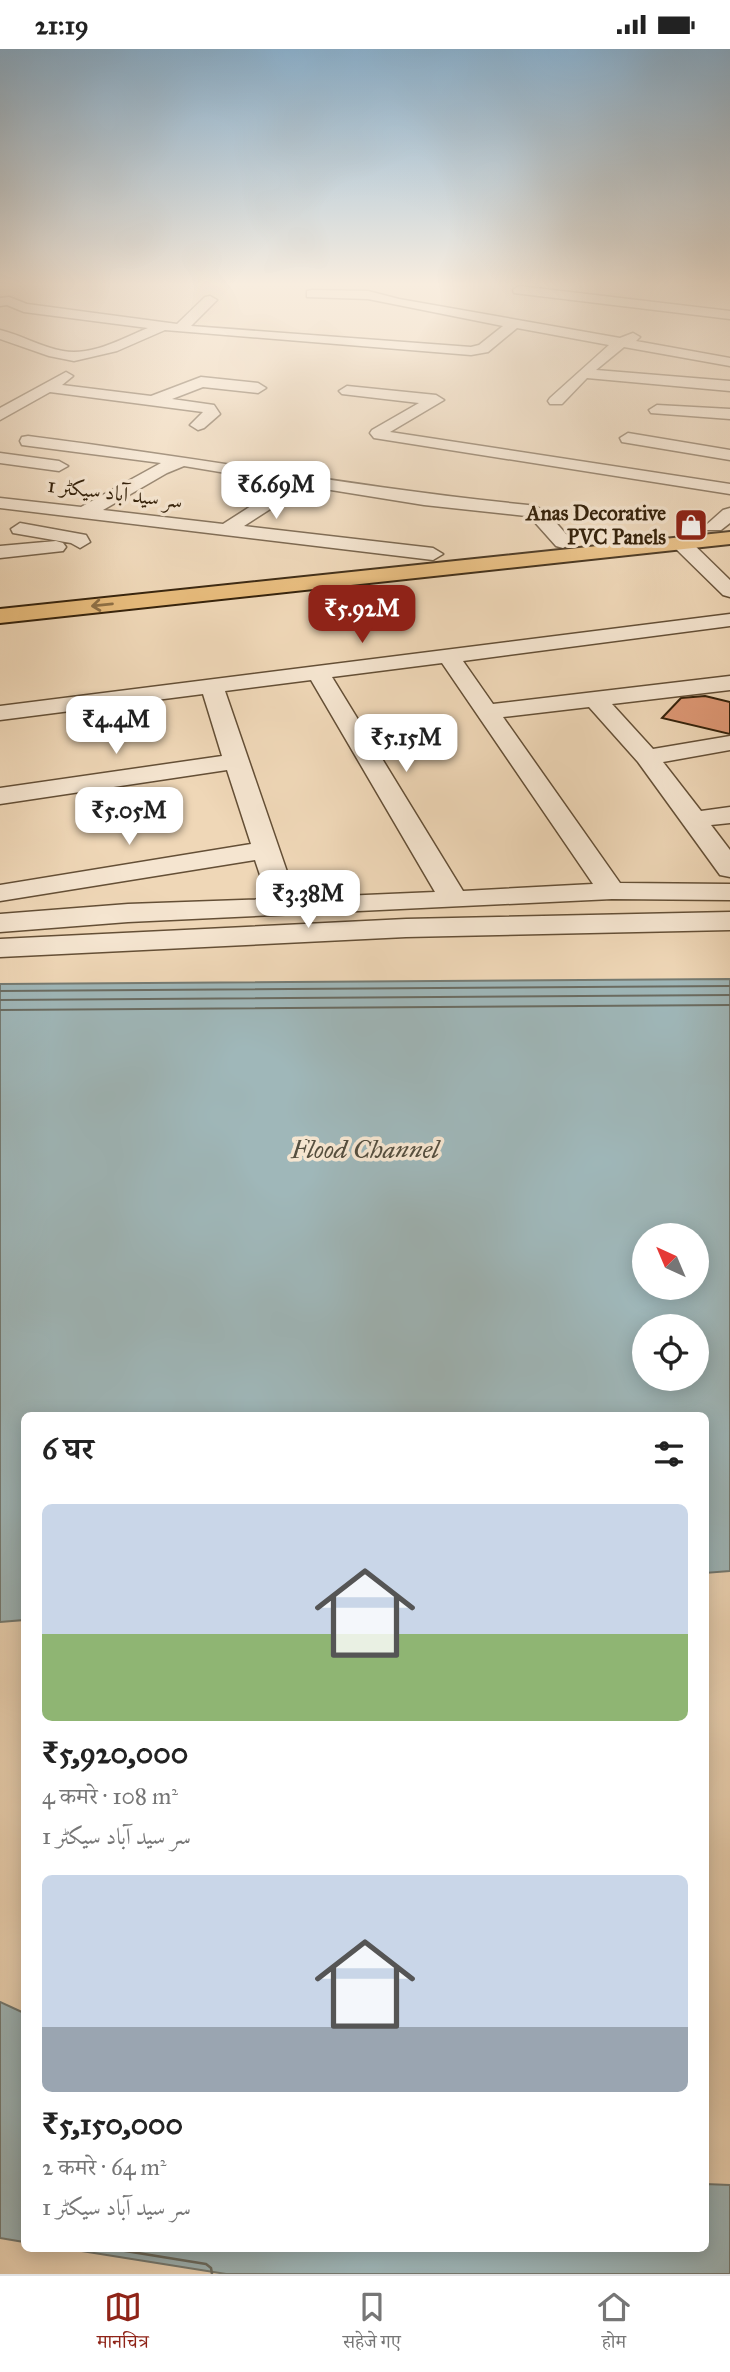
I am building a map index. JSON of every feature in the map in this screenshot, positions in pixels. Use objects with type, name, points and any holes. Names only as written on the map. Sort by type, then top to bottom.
[{"type":"highway","points":[[0,599],[726,526]]},
{"type":"highway","points":[[0,615],[682,544],[726,526]]},
{"type":"street","points":[[0,415],[43,389]]},
{"type":"street","points":[[61,389],[208,408],[212,414],[198,425]]},
{"type":"street","points":[[155,400],[182,389]]},
{"type":"street","points":[[556,401],[568,389]]},
{"type":"street","points":[[347,391],[436,400],[378,432],[380,435],[730,489]]},
{"type":"street","points":[[657,410],[730,414]]},
{"type":"street","points":[[628,437],[730,455]]},
{"type":"street","points":[[28,441],[183,461],[424,500],[528,511],[538,514],[563,542]]},
{"type":"street","points":[[0,458],[80,469]]},
{"type":"street","points":[[85,512],[172,464],[183,461]]},
{"type":"street","points":[[120,474],[146,478]]},
{"type":"street","points":[[227,529],[304,480]]},
{"type":"street","name":"سر سید آباد سیکٹر 1","points":[[0,503],[433,554]]},
{"type":"street","points":[[0,526],[68,535],[80,542],[0,552]]},
{"type":"street","points":[[682,544],[730,591]]},
{"type":"street","points":[[0,713],[730,620]]},
{"type":"street","points":[[449,657],[612,891]]},
{"type":"street","points":[[317,672],[454,900]]},
{"type":"street","points":[[485,712],[730,683]]},
{"type":"street","points":[[212,687],[284,905]]},
{"type":"street","points":[[594,698],[647,757],[730,869]]},
{"type":"street","points":[[647,757],[730,744]]},
{"type":"street","points":[[0,796],[238,761]]},
{"type":"street","points":[[694,820],[730,815]]},
{"type":"street","points":[[0,893],[265,850]]},
{"type":"street","points":[[0,923],[284,905],[454,900],[612,891],[730,892]]},
{"type":"street","points":[[0,948],[406,928],[730,921]]},
{"type":"water","name":"Flood Channel","points":[[730,979],[730,1571],[709,1573],[709,1412],[21,1412],[21,1620],[0,1622],[0,984]]},
{"type":"water","points":[[0,2002],[21,2012],[21,2242],[0,2238]]},
{"type":"water","points":[[709,2184],[730,2185],[730,2274],[226,2274],[88,2252],[709,2252]]},
{"type":"building","points":[[705,696],[730,702],[730,734],[662,718],[681,698]]},
{"type":"place","name":"Anas Decorative PVC Panels","points":[[691,525]]}]
